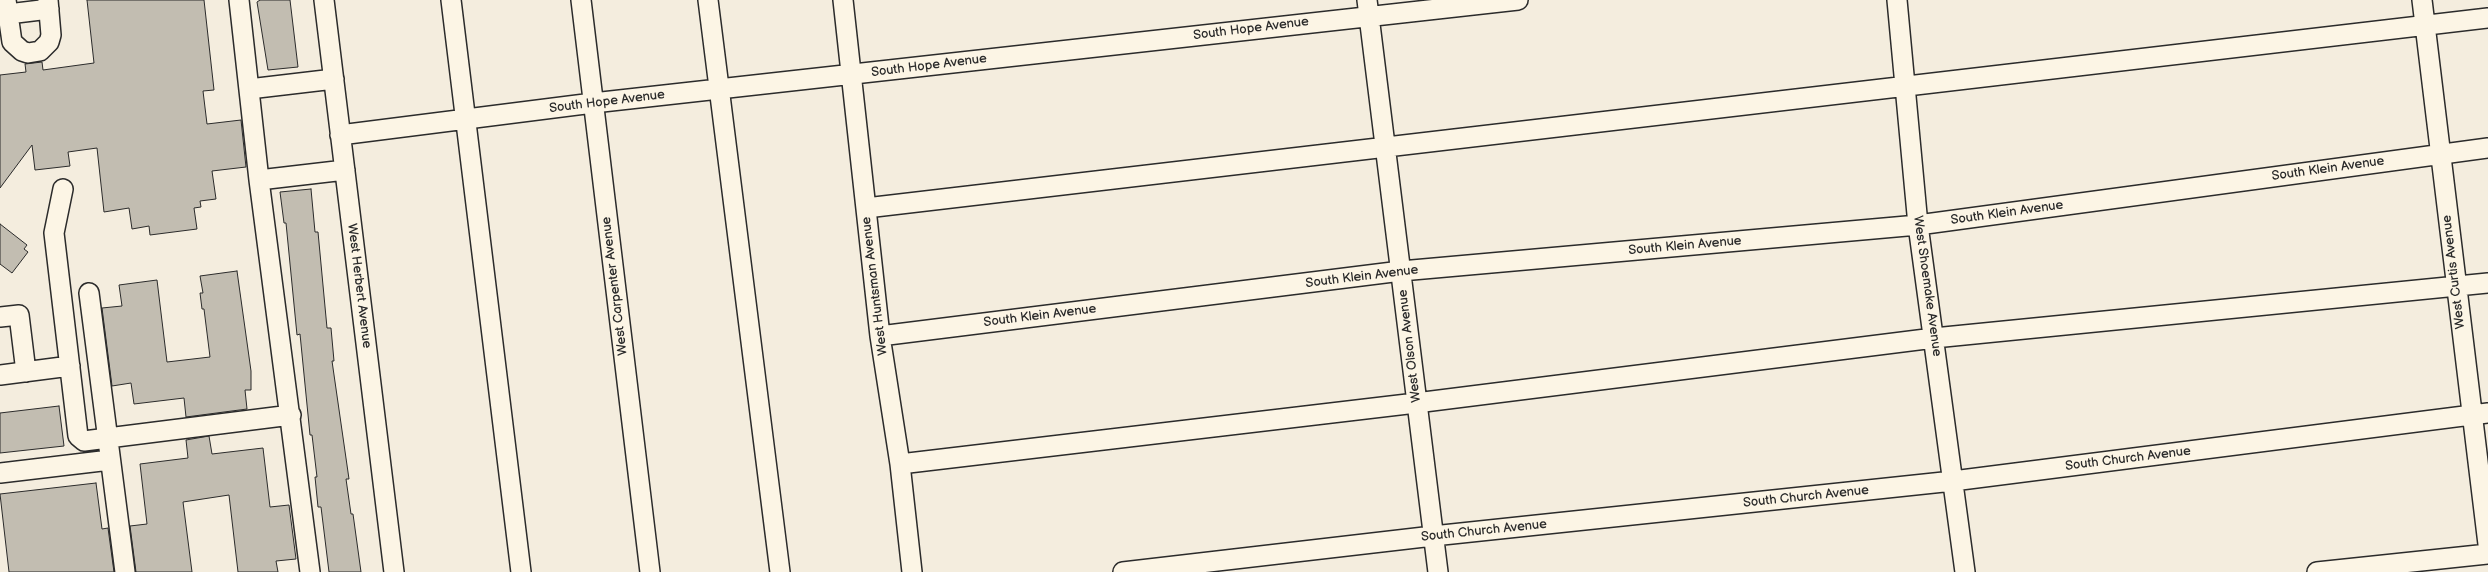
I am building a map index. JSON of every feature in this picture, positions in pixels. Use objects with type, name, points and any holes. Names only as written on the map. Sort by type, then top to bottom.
[{"type":"street","points":[[239,0],[259,180],[291,415],[310,572]]},
{"type":"street","name":"West Herbert Avenue","points":[[324,0],[394,572]]},
{"type":"street","points":[[451,0],[521,572]]},
{"type":"street","name":"West Carpenter Avenue","points":[[581,0],[650,572]]},
{"type":"street","points":[[708,0],[780,572]]},
{"type":"street","name":"West Huntsman Avenue","points":[[843,0],[880,336],[900,464],[912,572]]},
{"type":"street","name":"South Hope Avenue","points":[[340,135],[593,103],[852,75],[1368,8],[1518,0]]},
{"type":"street","name":"West Shoemake Avenue","points":[[1897,0],[1918,225],[1965,572]]},
{"type":"street","name":"West Curtis Avenue","points":[[2422,0],[2441,154],[2455,287],[2480,414],[2488,544]]},
{"type":"street","points":[[48,4],[51,35],[49,42],[44,48],[34,53],[22,51],[16,47],[10,35],[7,7],[48,4]]},
{"type":"street","name":"West Olson Avenue","points":[[1368,8],[1438,572]]},
{"type":"street","points":[[866,208],[2488,18]]},
{"type":"street","points":[[250,89],[334,79]]},
{"type":"street","name":"South Klein Avenue","points":[[880,336],[1401,271],[1918,225],[2488,148]]},
{"type":"street","points":[[259,180],[344,170]]},
{"type":"street","points":[[63,189],[54,233],[78,436],[84,441],[291,415]]},
{"type":"street","points":[[900,464],[1416,403],[1934,338],[2488,283]]},
{"type":"street","points":[[89,293],[125,572]]},
{"type":"street","points":[[0,317],[19,315],[26,372]]},
{"type":"street","points":[[0,375],[70,366]]},
{"type":"street","name":"South Church Avenue","points":[[1123,572],[1170,570],[1433,536],[1953,481],[2480,414]]},
{"type":"street","points":[[0,473],[110,460]]},
{"type":"street","points":[[2317,572],[2488,554]]},
{"type":"building","points":[[87,0],[204,0],[214,90],[203,91],[207,124],[241,120],[246,167],[212,171],[216,199],[200,201],[201,207],[194,208],[197,229],[150,235],[149,226],[132,229],[129,208],[104,212],[97,148],[68,152],[70,166],[35,170],[32,145],[0,188],[0,75],[26,72],[25,64],[42,62],[43,70],[94,63]]},
{"type":"building","points":[[260,0],[290,0],[298,67],[268,70],[257,2]]},
{"type":"building","points":[[311,189],[315,232],[318,232],[327,328],[331,328],[334,361],[332,361],[349,479],[346,479],[351,514],[353,514],[361,572],[329,572],[321,507],[318,507],[315,477],[317,477],[312,435],[310,435],[300,334],[297,335],[286,223],[284,223],[280,192]]},
{"type":"building","points":[[0,224],[27,245],[24,249],[28,252],[12,273],[0,264]]},
{"type":"building","points":[[237,271],[251,371],[251,390],[245,390],[247,409],[186,417],[184,398],[134,404],[131,383],[112,386],[102,308],[122,306],[119,285],[157,280],[167,362],[210,357],[204,309],[202,309],[200,293],[203,293],[200,276]]},
{"type":"building","points":[[59,406],[64,446],[0,453],[0,413]]},
{"type":"building","points":[[209,436],[212,454],[263,448],[270,507],[289,505],[296,559],[276,561],[278,572],[238,572],[229,495],[183,502],[192,572],[136,572],[130,526],[147,524],[140,464],[188,458],[186,440]]},
{"type":"building","points":[[96,483],[102,529],[108,528],[114,572],[9,572],[0,494]]}]
